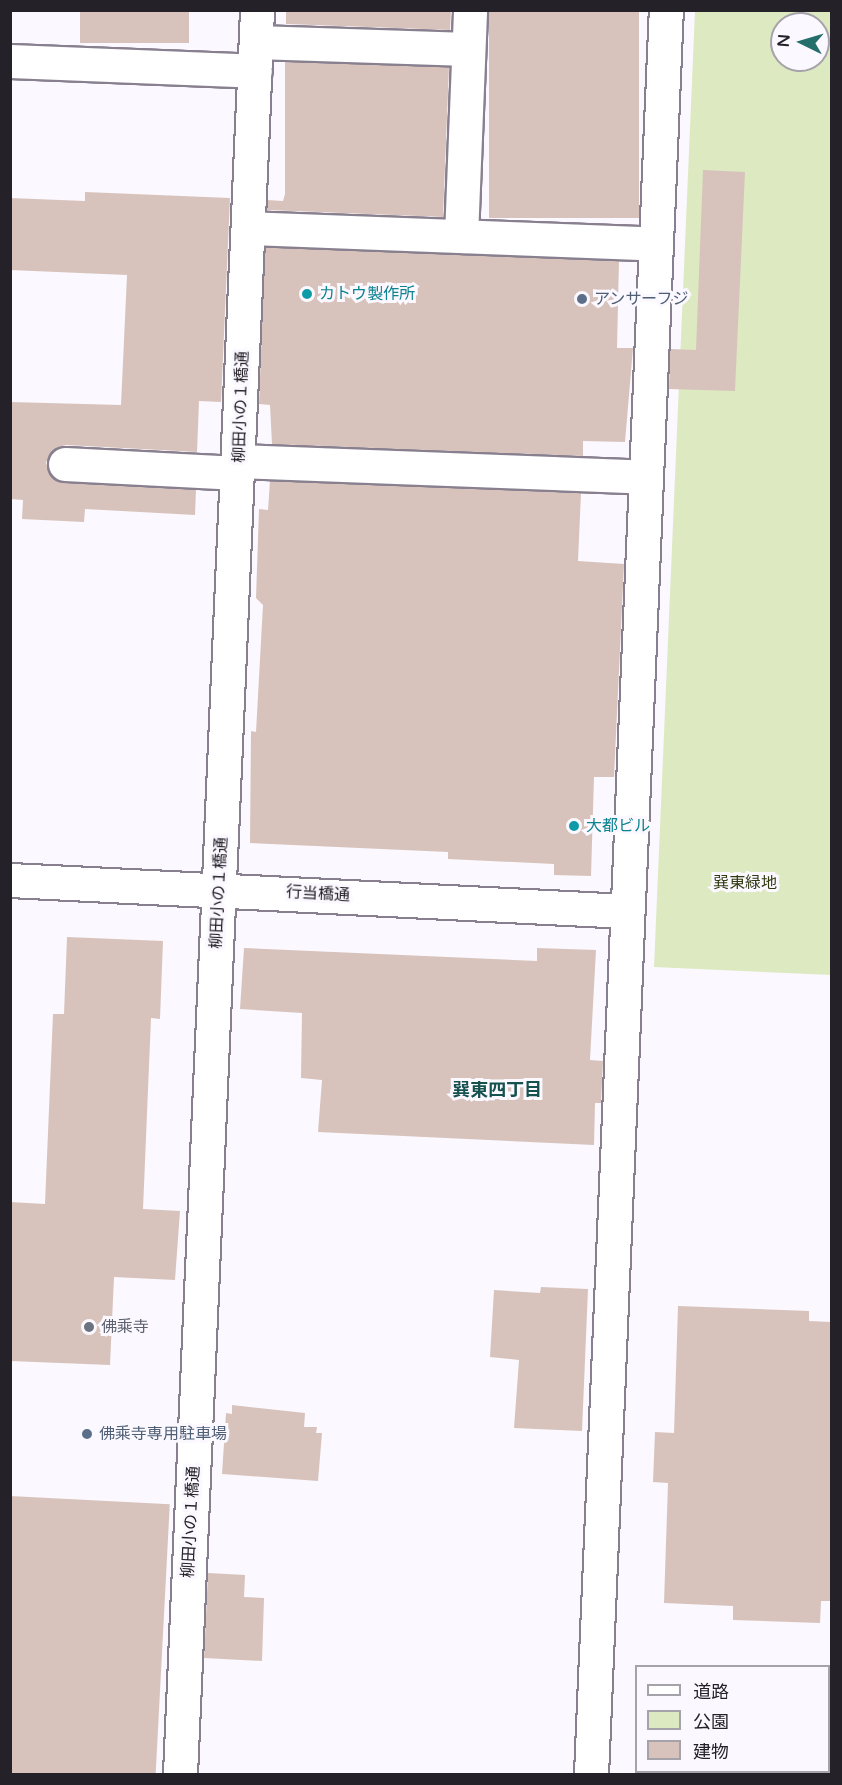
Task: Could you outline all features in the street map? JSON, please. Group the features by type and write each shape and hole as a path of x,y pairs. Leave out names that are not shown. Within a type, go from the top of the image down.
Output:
{"street":[{"path":"461,236 470,10"},
{"path":"591,1774 666,10"},
{"path":"10,61 256,41 468,49"},
{"name":"柳田小の１橋通","path":"180,1774 256,41"},
{"path":"248,228 656,244"},
{"path":"65,464 646,477"},
{"name":"行当橋通","path":"10,880 626,910"}],"green space":[{"name":"巽東緑地","path":"695,11 831,11 831,975 654,967"}],"building":[{"path":"80,10 189,10 189,43 80,43"},
{"path":"286,10 451,10 450,30 286,24"},
{"path":"489,10 639,10 639,218 489,218"},
{"path":"285,62 449,67 443,217 267,210 267,200 283,201 285,194"},
{"path":"703,170 745,172 735,391 669,389 670,349 696,350"},
{"path":"85,192 230,198 221,402 199,401 197,452 66,445 56,448 46,462 49,473 64,483 196,490 195,515 85,509 84,522 22,519 23,500 10,499 10,402 121,405 127,275 10,270 10,198 85,201"},
{"path":"265,247 619,261 617,348 633,348 625,442 583,441 583,456 272,444 270,405 259,404"},
{"path":"270,481 581,493 578,561 624,564 614,777 594,777 591,876 554,875 554,864 448,859 448,852 250,843 251,731 256,732 263,605 256,598 259,509 268,510"},
{"path":"67,937 163,941 160,1019 151,1018 143,1209 180,1211 175,1280 114,1277 110,1365 10,1361 10,1202 45,1204 53,1014 64,1014"},
{"path":"244,948 537,961 537,948 596,950 590,1060 603,1061 601,1103 595,1103 594,1145 318,1132 322,1080 301,1078 302,1013 240,1009"},
{"path":"541,1287 588,1289 582,1431 514,1428 519,1360 490,1357 494,1290 540,1293"},
{"path":"678,1306 809,1311 809,1321 831,1322 831,1601 821,1601 820,1623 733,1620 733,1606 664,1603 668,1483 653,1482 655,1432 674,1433"},
{"path":"232,1405 305,1413 304,1427 317,1427 316,1433 322,1433 318,1481 222,1474 226,1413 232,1414"},
{"path":"10,1496 170,1504 156,1774 10,1774"},
{"path":"208,1573 245,1575 244,1597 264,1598 262,1661 204,1658"}],"place":[{"name":"カトウ製作所","path":"307,294"},
{"name":"アンサーフジ","path":"582,299"},
{"name":"大都ビル","path":"574,826"},
{"name":"佛乘寺","path":"89,1327"},
{"name":"佛乘寺専用駐車場","path":"87,1434"}],"district":[{"name":"巽東四丁目","path":"497,1090"}]}
